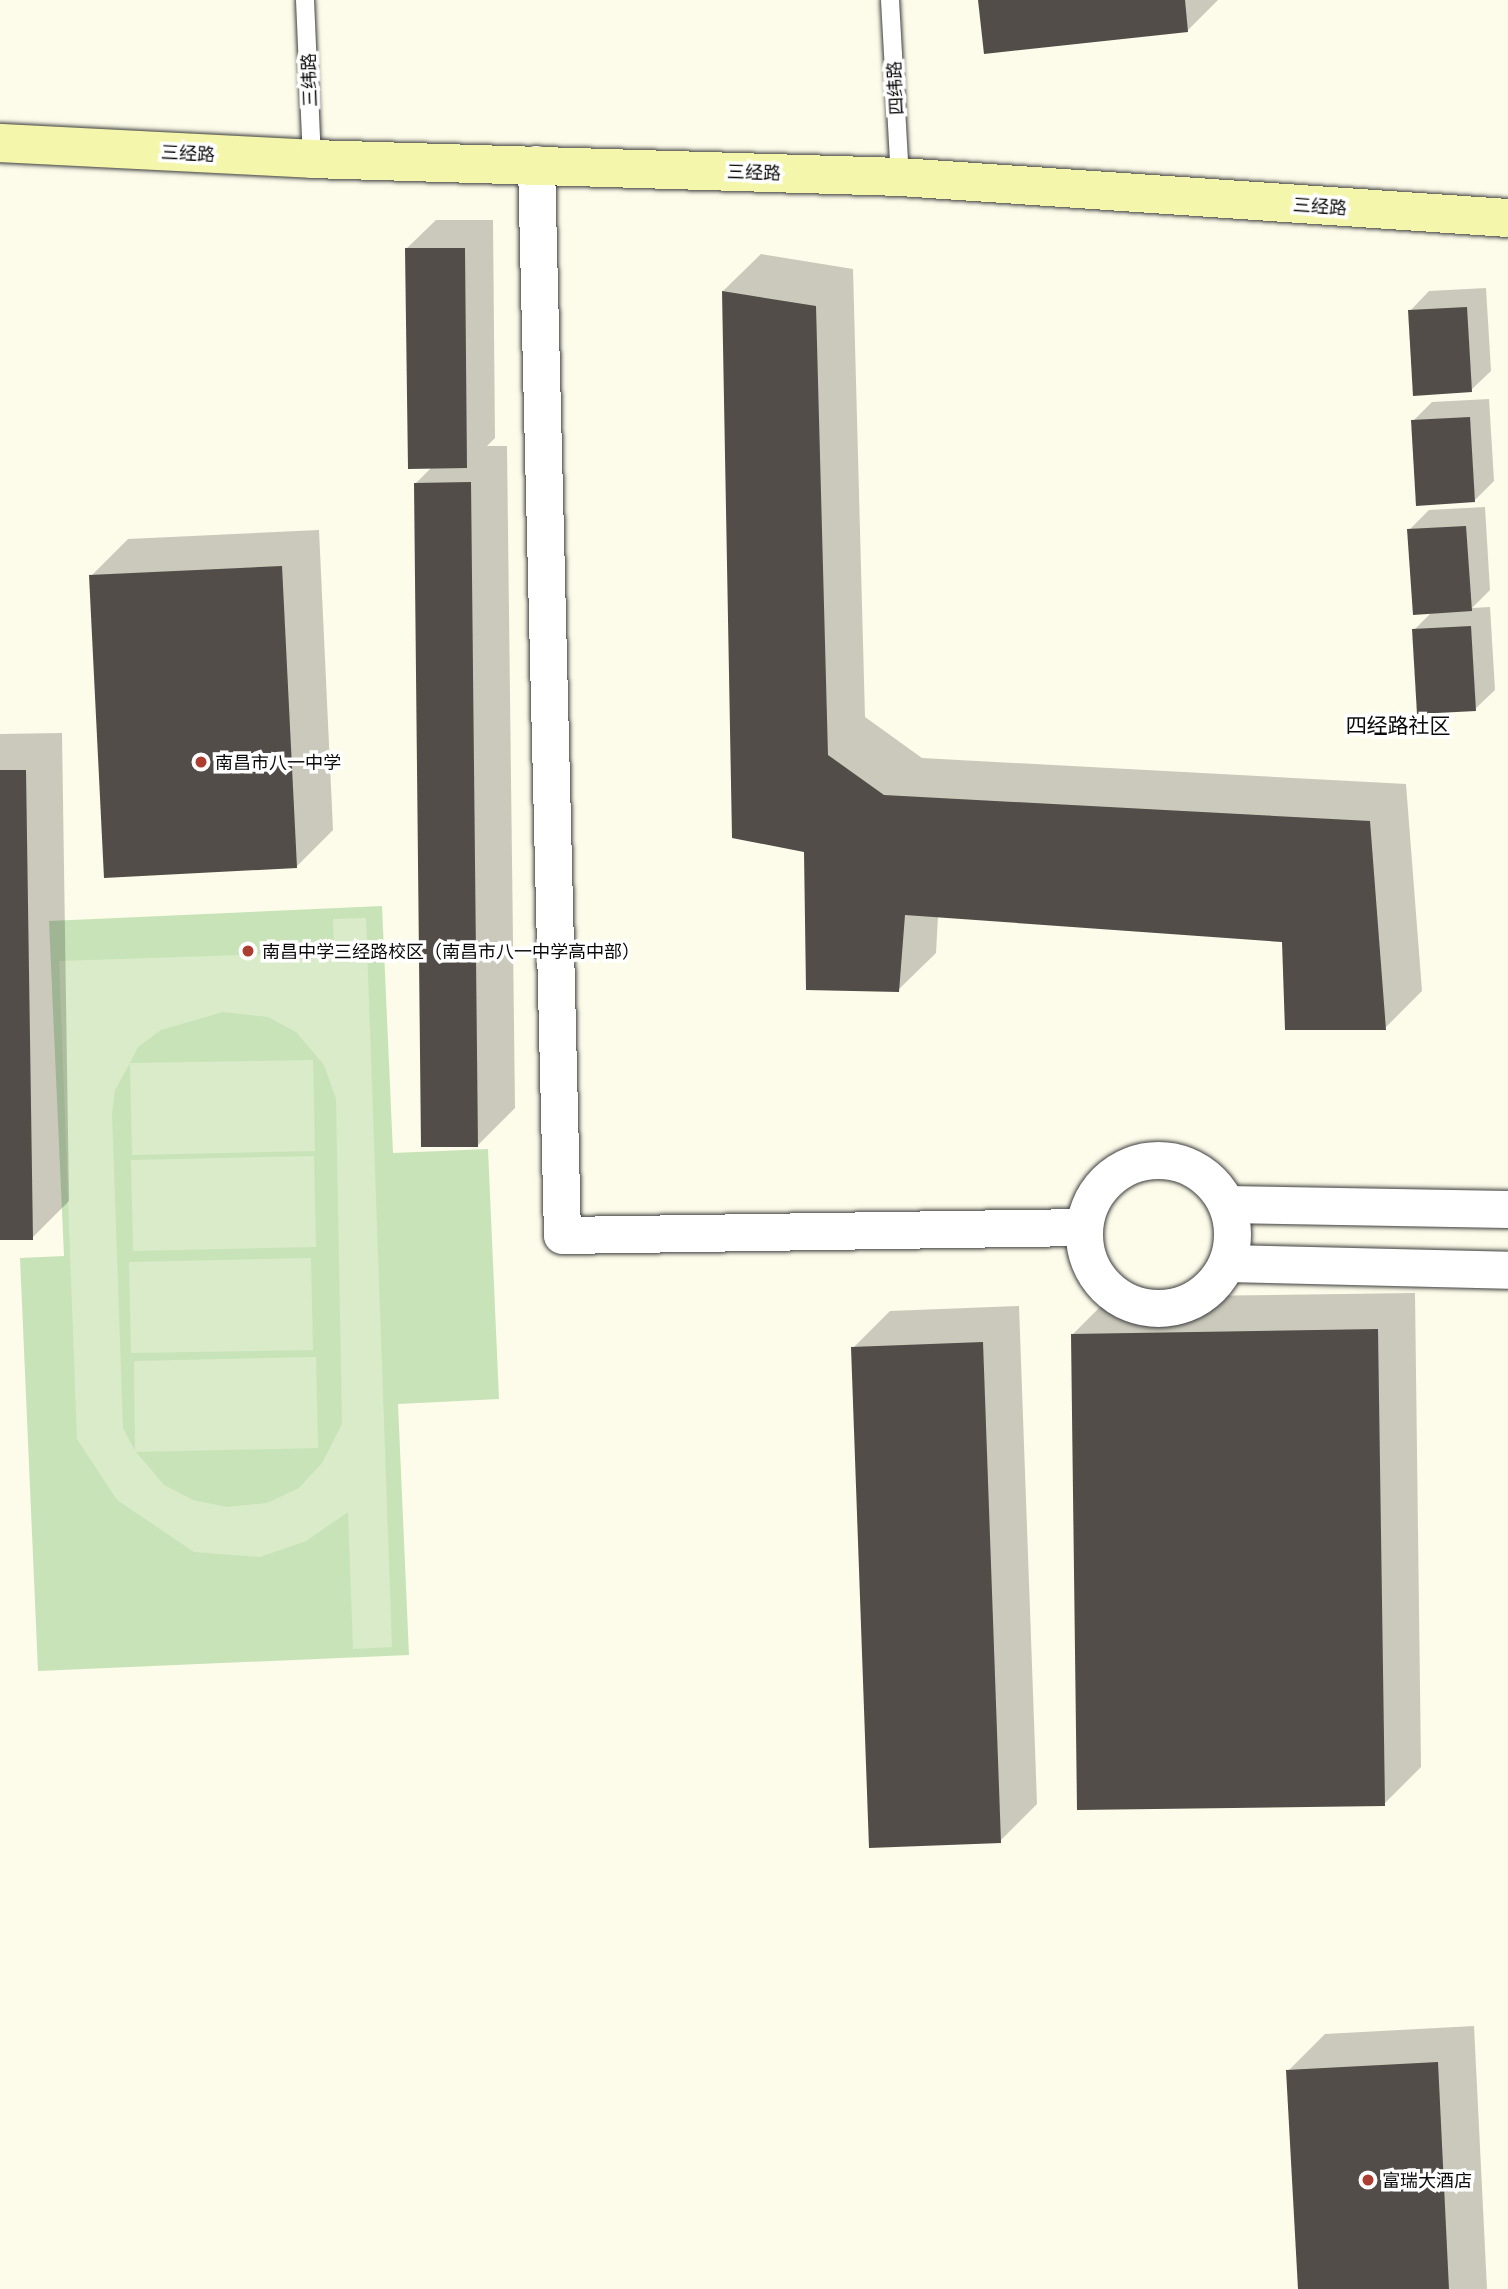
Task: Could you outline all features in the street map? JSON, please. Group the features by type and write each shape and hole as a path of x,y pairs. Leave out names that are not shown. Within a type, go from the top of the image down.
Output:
{"main road":[{"name":"三经路","path":"0,143 312,159 900,177 1508,218"}],"street":[{"path":"536,164 562,1235 1084,1227"},
{"path":"1152,1159 1178,1161 1202,1172 1226,1204 1233,1240 1227,1263 1197,1298 1152,1309 1129,1303 1094,1272 1082,1249 1091,1201 1106,1180 1128,1166 1152,1159"},
{"path":"1226,1204 1508,1209"},
{"path":"1227,1263 1508,1270"}],"lane":[{"name":"三纬路","path":"305,0 312,159"},
{"name":"四纬路","path":"890,0 900,177"}],"green space":[{"path":"382,906 393,1153 488,1149 499,1399 398,1404 409,1655 38,1671 20,1258 64,1256 49,921"},
{"path":"366,918 392,1647 353,1649 348,1512 306,1541 260,1557 194,1552 117,1500 77,1439 59,961 334,952 333,919","holes":["223,1012 268,1017 296,1032 324,1065 336,1099 342,1424 322,1463 299,1488 267,1503 227,1507 193,1500 164,1485 136,1452 318,1448 316,1357 134,1361 135,1451 123,1428 112,1113 115,1090 138,1047 161,1030"]},
{"path":"313,1060 315,1151 132,1155 130,1063"},
{"path":"314,1156 316,1247 133,1251 131,1160"},
{"path":"311,1258 313,1350 131,1353 129,1262"}],"building":[{"path":"978,0 1185,0 1188,32 984,54"},
{"path":"405,248 465,248 467,468 408,469"},
{"path":"722,291 816,306 828,755 884,795 1370,821 1386,1030 1285,1030 1282,942 905,915 899,992 806,990 804,852 732,838"},
{"path":"1467,307 1472,392 1413,396 1408,310"},
{"path":"1470,417 1475,502 1416,506 1411,420"},
{"path":"471,482 478,1147 421,1147 414,483"},
{"path":"1466,526 1472,611 1413,615 1407,529"},
{"path":"282,566 297,868 104,878 89,575"},
{"path":"1471,626 1476,711 1417,714 1412,629"},
{"path":"0,770 26,770 33,1240 0,1240"},
{"path":"1378,1329 1385,1806 1077,1810 1071,1334"},
{"path":"983,1342 1001,1843 869,1848 851,1347"},
{"name":"富瑞大酒店","path":"1438,2062 1449,2289 1298,2289 1286,2070"}],"place":[{"name":"南昌市八一中学","path":"201,762"},
{"name":"南昌中学三经路校区（南昌市八一中学高中部）","path":"248,951"},
{"name":"富瑞大酒店","path":"1368,2180"}],"district":[{"name":"四经路社区","path":"1398,724"}]}
